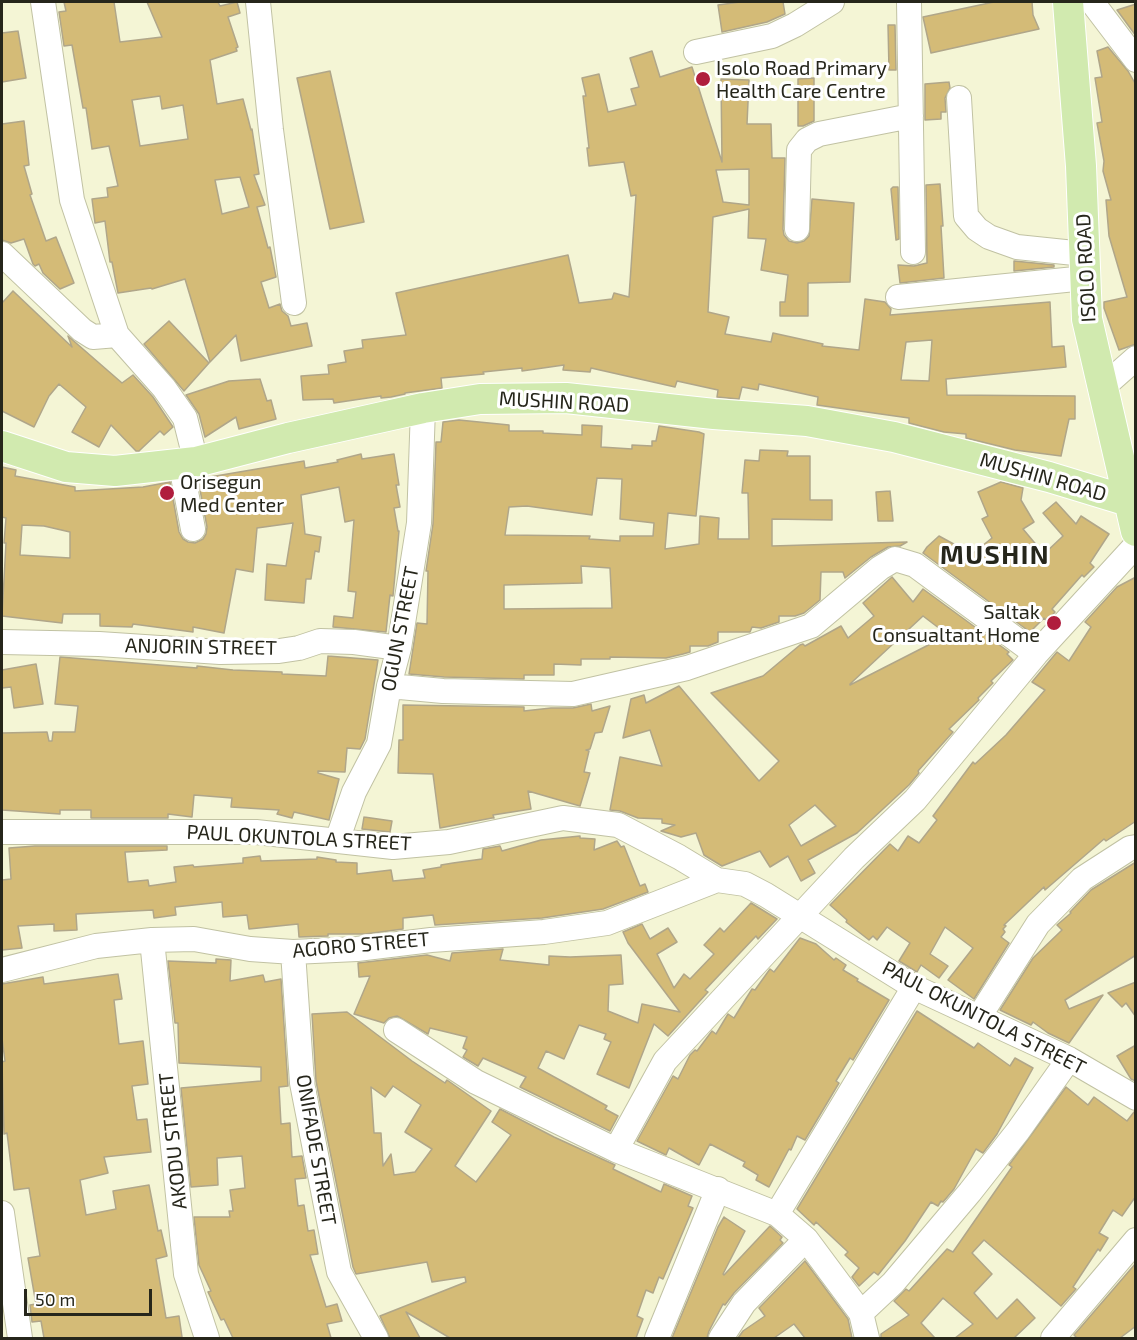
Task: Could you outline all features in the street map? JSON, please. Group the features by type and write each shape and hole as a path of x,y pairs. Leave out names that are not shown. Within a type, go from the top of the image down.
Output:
{"main road":[{"name":"ISOLO ROAD","path":"1068,2 1082,166 1087,319 1091,342 1132,490"},
{"name":"ISOLO ROAD","path":"1083,2 1095,165 1098,299 1103,342 1132,490 1136,531"},
{"name":"MUSHIN ROAD","path":"2,446 66,467 115,471 191,463 288,438 423,408 480,399 566,398 714,414 807,421 904,440 1049,477 1132,490"}],"street":[{"path":"43,2 72,200 117,335 164,388 185,418 191,463 183,476 193,529"},
{"path":"258,2 271,130 294,303"},
{"path":"696,52 772,36 832,2"},
{"path":"909,2 913,252"},
{"path":"1092,2 1136,60"},
{"path":"959,98 966,216 977,229 989,237 1085,266"},
{"path":"797,229 799,150 807,140 819,134 911,116"},
{"path":"2,254 82,330 93,337 117,335"},
{"path":"898,297 1085,266"},
{"path":"1111,380 1136,358"},
{"name":"OGUN STREET","path":"337,841 354,792 379,744 389,686 399,648 419,523 423,408"},
{"path":"616,1150 665,1061 855,858 915,800 1036,654 1136,545"},
{"path":"389,686 443,691 573,694 634,678 687,668 812,626 880,568 895,559 915,565 1036,654"},
{"name":"ANJORIN STREET","path":"2,642 99,644 220,652 279,651 320,642 354,642 399,648"},
{"name":"PAUL OKUNTOLA STREET","path":"2,832 256,832 393,847 449,842 563,818 618,825 717,880 745,884 914,987 1069,1059 1136,1098"},
{"path":"979,1017 1038,924 1082,879 1130,848 1136,847"},
{"name":"AGORO STREET","path":"2,970 96,946 152,940 194,939 250,949 293,952 357,949 431,940 544,932 607,923 717,880"},
{"name":"AKODU STREET","path":"152,940 186,1274 207,1338"},
{"name":"ONIFADE STREET","path":"293,952 302,1083 339,1272 376,1338"},
{"path":"777,1214 914,987"},
{"path":"396,1030 476,1082 616,1150 777,1214 806,1239 861,1313 867,1338"},
{"path":"861,1313 893,1283 970,1192 1018,1131 1069,1059"},
{"path":"657,1338 718,1189"},
{"path":"2,1213 20,1338"},
{"path":"721,1338 744,1303 806,1239"},
{"path":"1053,1338 1136,1240"}],"building":[{"path":"64,2 114,2 120,42 162,37 147,2 218,2 220,6 237,2 240,13 228,17 238,47 237,51 210,60 217,104 243,99 252,129 259,174 254,175 265,205 257,207 268,248 270,247 276,277 261,282 269,308 280,304 291,326 307,323 312,346 241,361 236,335 210,362 185,279 152,289 118,293 112,262 110,262 105,221 95,223 92,199 108,197 107,188 118,186 109,146 92,149 86,108 83,108 72,45 64,46 59,12 66,11","holes":["160,96 162,109 183,105 188,139 140,146 132,100","240,177 249,207 222,214 215,180"]},
{"path":"740,2 783,2 785,14 767,22 722,32 718,5"},
{"path":"994,2 1032,2 1033,15 1039,29 931,53 923,17"},
{"path":"1136,4 1136,36 1117,10"},
{"path":"888,25 895,25 896,70 889,70"},
{"path":"18,31 26,78 2,82 2,33"},
{"path":"1108,47 1128,71 1136,85 1136,344 1119,350 1104,302 1127,297 1109,236 1106,200 1111,200 1103,171 1104,161 1097,123 1102,122 1095,78 1102,77 1097,51"},
{"path":"652,51 660,77 692,67 722,162 721,79 749,80 747,124 771,124 772,158 785,158 783,229 789,241 797,243 809,236 812,199 854,203 850,282 808,283 808,316 780,316 780,302 785,302 788,275 761,270 766,239 748,238 749,209 713,217 708,312 729,317 725,334 771,342 773,333 823,344 822,346 859,350 865,299 885,302 891,309 890,315 1050,302 1052,347 1064,346 1066,367 946,379 947,395 1075,396 1075,419 1069,419 1061,456 1015,450 966,438 966,434 944,432 909,423 909,418 817,405 818,397 759,384 758,390 742,387 739,399 717,397 718,390 677,381 675,387 591,368 590,372 563,370 564,365 441,378 442,388 391,397 381,398 381,396 334,403 333,399 303,400 301,376 329,374 328,365 346,362 344,351 363,348 362,340 406,335 396,293 568,255 579,303 612,299 614,293 629,297 636,195 631,196 624,162 589,166 583,96 586,96 582,78 599,74 608,112 636,105 631,89 639,87 630,58","holes":["749,169 749,205 723,202 716,170","932,340 929,381 901,380 906,342"]},
{"path":"330,71 364,222 330,229 297,78"},
{"path":"814,78 814,121 798,126 798,79"},
{"path":"949,82 950,88 945,98 946,112 941,112 941,119 925,120 925,84"},
{"path":"24,121 29,165 24,166 32,194 30,195 46,241 56,237 74,283 60,289 43,273 39,264 35,266 33,264 24,239 11,243 2,240 2,124"},
{"path":"940,184 944,278 900,283 898,265 914,266 927,263 926,185"},
{"path":"898,187 899,239 896,240 891,189"},
{"path":"1014,261 1054,265 1054,267 1014,271"},
{"path":"13,291 72,347 68,336 122,383 133,375 153,397 173,427 164,435 160,431 139,451 136,451 111,425 99,447 72,432 86,407 59,384 49,396 34,427 2,411 2,303"},
{"path":"169,321 209,363 184,391 144,344"},
{"path":"260,379 267,401 271,400 276,419 239,429 236,417 205,437 199,414 186,395 229,381"},
{"path":"459,420 509,425 509,431 543,431 543,433 582,435 582,425 602,426 601,447 632,449 632,445 652,446 652,441 656,441 659,426 704,434 696,516 668,513 665,549 699,544 700,516 719,518 718,539 749,539 748,493 742,493 745,460 759,461 760,450 788,451 787,456 810,456 810,500 832,500 832,520 772,519 772,546 907,542 900,546 888,547 871,557 845,578 843,572 821,572 820,600 804,613 795,616 779,616 779,622 761,628 752,627 750,632 718,632 718,642 708,646 690,646 690,652 683,654 666,658 581,659 581,665 554,664 554,675 524,675 524,679 409,674 417,623 427,624 428,571 426,571 433,524 436,442 441,442 443,422","holes":["597,478 622,479 620,519 654,523 653,536 620,536 620,541 589,539 590,536 505,535 509,507 527,506 592,515","581,566 610,568 612,608 504,609 504,585 582,583"]},
{"path":"361,454 362,459 394,454 400,507 394,508 399,531 393,596 390,595 386,632 333,627 334,616 353,618 356,592 348,591 354,520 345,522 339,487 301,495 305,534 321,537 319,552 315,551 311,579 306,579 304,603 265,600 267,564 286,566 293,523 257,528 253,572 236,569 224,633 193,627 193,632 133,624 132,627 100,626 100,614 63,614 62,623 2,616 6,518 2,517 2,467 16,470 15,476 75,487 75,491 143,487 170,482 179,532 183,539 195,543 203,539 207,527 198,479 304,461 305,468 338,462 337,460","holes":["22,525 44,526 70,532 70,558 20,555"]},
{"path":"1001,482 1023,488 1021,500 1034,522 1023,529 1044,554 1063,536 1043,513 1056,502 1076,524 1081,516 1109,534 1090,563 1094,567 1084,577 1082,575 1052,609 1055,612 1047,621 1044,618 1030,632 923,553 939,536 972,554 992,538 982,519 988,516 978,492"},
{"path":"890,491 893,521 878,521 876,492"},
{"path":"892,577 913,602 923,589 1009,652 1007,654 1013,660 991,681 993,683 978,698 979,700 949,729 953,732 918,771 919,773 909,785 857,833 808,860 815,873 801,881 788,856 770,867 760,851 722,866 704,855 696,833 681,837 661,831 675,825 662,823 662,819 638,818 610,810 620,757 662,766 650,730 623,738 631,699 644,695 646,703 679,686 759,781 779,761 711,693 763,676 800,645 805,646 841,626 848,638 874,616 863,603","holes":["923,616 948,635 850,685 850,684","815,805 836,826 801,846 789,825"]},
{"path":"1136,577 1136,821 1106,841 1104,839 1045,890 1044,887 1004,925 1006,926 1003,929 1005,932 1001,937 1009,943 974,999 948,980 973,948 945,927 930,954 948,966 939,978 921,965 917,972 899,961 910,943 887,927 877,940 873,936 869,940 846,922 847,920 830,905 890,844 898,851 908,836 919,843 937,820 933,816 973,762 975,764 1006,735 1045,690 1032,682 1057,652 1069,661 1091,627 1085,622 1117,587"},
{"path":"328,656 378,660 365,739 360,749 347,748 345,772 318,771 318,773 339,779 329,820 294,812 292,818 277,814 279,810 231,807 232,798 194,795 192,817 168,814 168,818 91,818 91,810 60,810 60,814 2,810 2,733 47,732 49,741 52,741 53,732 75,732 78,706 55,704 60,657 326,676"},
{"path":"36,664 43,704 14,708 11,687 2,688 2,670"},
{"path":"591,704 592,711 610,706 602,732 595,733 590,749 586,750 589,751 584,772 590,773 580,806 528,791 531,809 493,815 494,818 440,828 433,774 398,773 399,740 403,740 403,705 524,707 524,711 573,708"},
{"path":"364,817 392,821 390,832 362,829"},
{"path":"580,836 580,838 595,839 594,850 617,841 621,847 624,846 640,886 645,884 648,892 603,909 542,918 435,925 433,915 403,918 403,929 365,934 328,934 328,936 299,937 298,924 249,929 247,915 223,917 222,902 175,907 176,915 154,918 153,910 76,914 77,930 54,931 54,924 18,926 22,948 2,950 2,880 11,879 9,848 167,846 167,850 125,852 128,882 148,880 149,886 176,882 174,867 243,863 243,858 260,856 261,861 317,859 317,857 336,860 336,862 357,863 357,874 391,870 393,881 425,878 423,870 482,859 483,849 500,846 502,851 541,840"},
{"path":"1136,862 1136,955 1065,1000 1069,1009 1103,995 1069,1043 1048,1033 1033,1022 1031,1025 1000,1010 1033,958 1062,930 1057,925 1091,890"},
{"path":"751,903 777,919 758,939 756,936 705,990 708,992 668,1036 654,1024 629,1088 597,1074 611,1042 604,1039 606,1034 579,1025 564,1059 546,1051 538,1068 607,1106 605,1109 618,1116 610,1131 520,1087 526,1077 483,1058 478,1066 463,1057 467,1050 463,1048 467,1037 430,1028 428,1034 397,1016 389,1018 384,1023 354,1014 370,976 359,977 358,963 427,955 450,961 452,953 503,949 500,960 549,965 549,956 621,955 623,984 609,985 608,1011 638,1023 642,1004 680,1012 628,943 623,932 642,924 650,939 668,928 677,942 657,954 674,988 684,974 690,979 714,954 704,945 720,928 724,932"},
{"path":"800,938 816,944 834,960 836,958 846,965 843,970 858,979 857,981 889,1000 853,1060 850,1058 836,1081 839,1083 805,1140 797,1136 769,1187 756,1180 758,1175 743,1166 745,1162 710,1144 699,1165 669,1148 666,1155 637,1141 673,1076 678,1079 690,1055 695,1050 697,1051 712,1031 716,1034 728,1014 734,1018 752,989 755,990 770,969 774,972"},
{"path":"216,959 231,960 230,981 263,975 265,982 281,979 288,1086 279,1087 281,1124 290,1123 292,1157 302,1156 306,1178 295,1179 298,1206 304,1205 308,1231 314,1230 318,1254 310,1255 326,1307 337,1304 342,1321 327,1324 331,1338 233,1338 224,1319 221,1320 199,1265 194,1217 230,1217 229,1211 233,1211 230,1190 245,1188 242,1156 217,1158 218,1185 191,1187 181,1088 261,1081 261,1067 179,1063 178,1023 175,1023 168,961 216,963"},
{"path":"118,974 122,999 114,1000 119,1044 143,1041 148,1084 132,1086 137,1120 147,1119 151,1152 104,1157 108,1173 80,1180 86,1215 116,1209 113,1191 149,1185 158,1231 161,1230 167,1256 156,1259 166,1318 179,1316 182,1337 44,1338 41,1321 32,1322 30,1305 36,1304 28,1258 40,1256 29,1188 14,1190 7,1133 4,1134 2,1062 5,1061 2,1038 2,984 43,977 44,984"},
{"path":"1136,982 1136,1017 1126,1003 1122,1007 1108,993"},
{"path":"917,1011 974,1048 978,1043 1010,1066 1015,1058 1033,1068 997,1134 983,1153 976,1149 954,1189 943,1202 941,1201 938,1206 931,1202 905,1241 878,1275 874,1272 859,1286 852,1277 859,1268 845,1255 848,1252 816,1222 814,1225 797,1209"},
{"path":"347,1012 412,1061 445,1083 447,1080 491,1111 455,1166 476,1182 511,1135 492,1122 500,1109 615,1165 613,1169 661,1192 664,1184 692,1196 688,1206 693,1208 663,1279 659,1277 653,1293 646,1290 637,1316 643,1319 636,1338 450,1338 406,1312 420,1338 390,1338 380,1316 466,1282 465,1277 432,1282 427,1262 356,1274 316,1081 312,1014","holes":["393,1086 421,1105 405,1132 432,1149 415,1172 394,1175 391,1154 383,1166 381,1133 374,1133 371,1087 385,1097"]},
{"path":"1136,1045 1136,1081 1131,1079 1117,1056"},
{"path":"1066,1087 1088,1105 1094,1097 1127,1121 1136,1112 1136,1196 1122,1216 1113,1210 1099,1233 1108,1238 1073,1287 1076,1289 1061,1306 984,1240 972,1253 992,1274 974,1293 997,1319 1017,1299 1035,1318 1014,1338 955,1338 973,1324 943,1298 921,1323 935,1338 881,1338 881,1334 909,1315 894,1301 906,1289 909,1291 947,1249 953,1252 1012,1167 1009,1165"},
{"path":"724,1217 745,1231 724,1275 770,1226 782,1237 780,1240 783,1243 725,1305 723,1304 707,1338 672,1338 718,1227"},
{"path":"805,1261 848,1319 852,1338 805,1338 794,1324 774,1338 738,1338 743,1331 765,1316 759,1308"},
{"path":"1136,1263 1136,1326 1120,1338 1077,1338 1074,1335"}],"place":[{"name":"Isolo Road Primary Health Care Centre","path":"703,79"},
{"name":"Orisegun Med Center","path":"167,493"},
{"name":"Saltak Consualtant Home","path":"1054,623"}],"district":[{"name":"MUSHIN","path":"995,555"}]}
